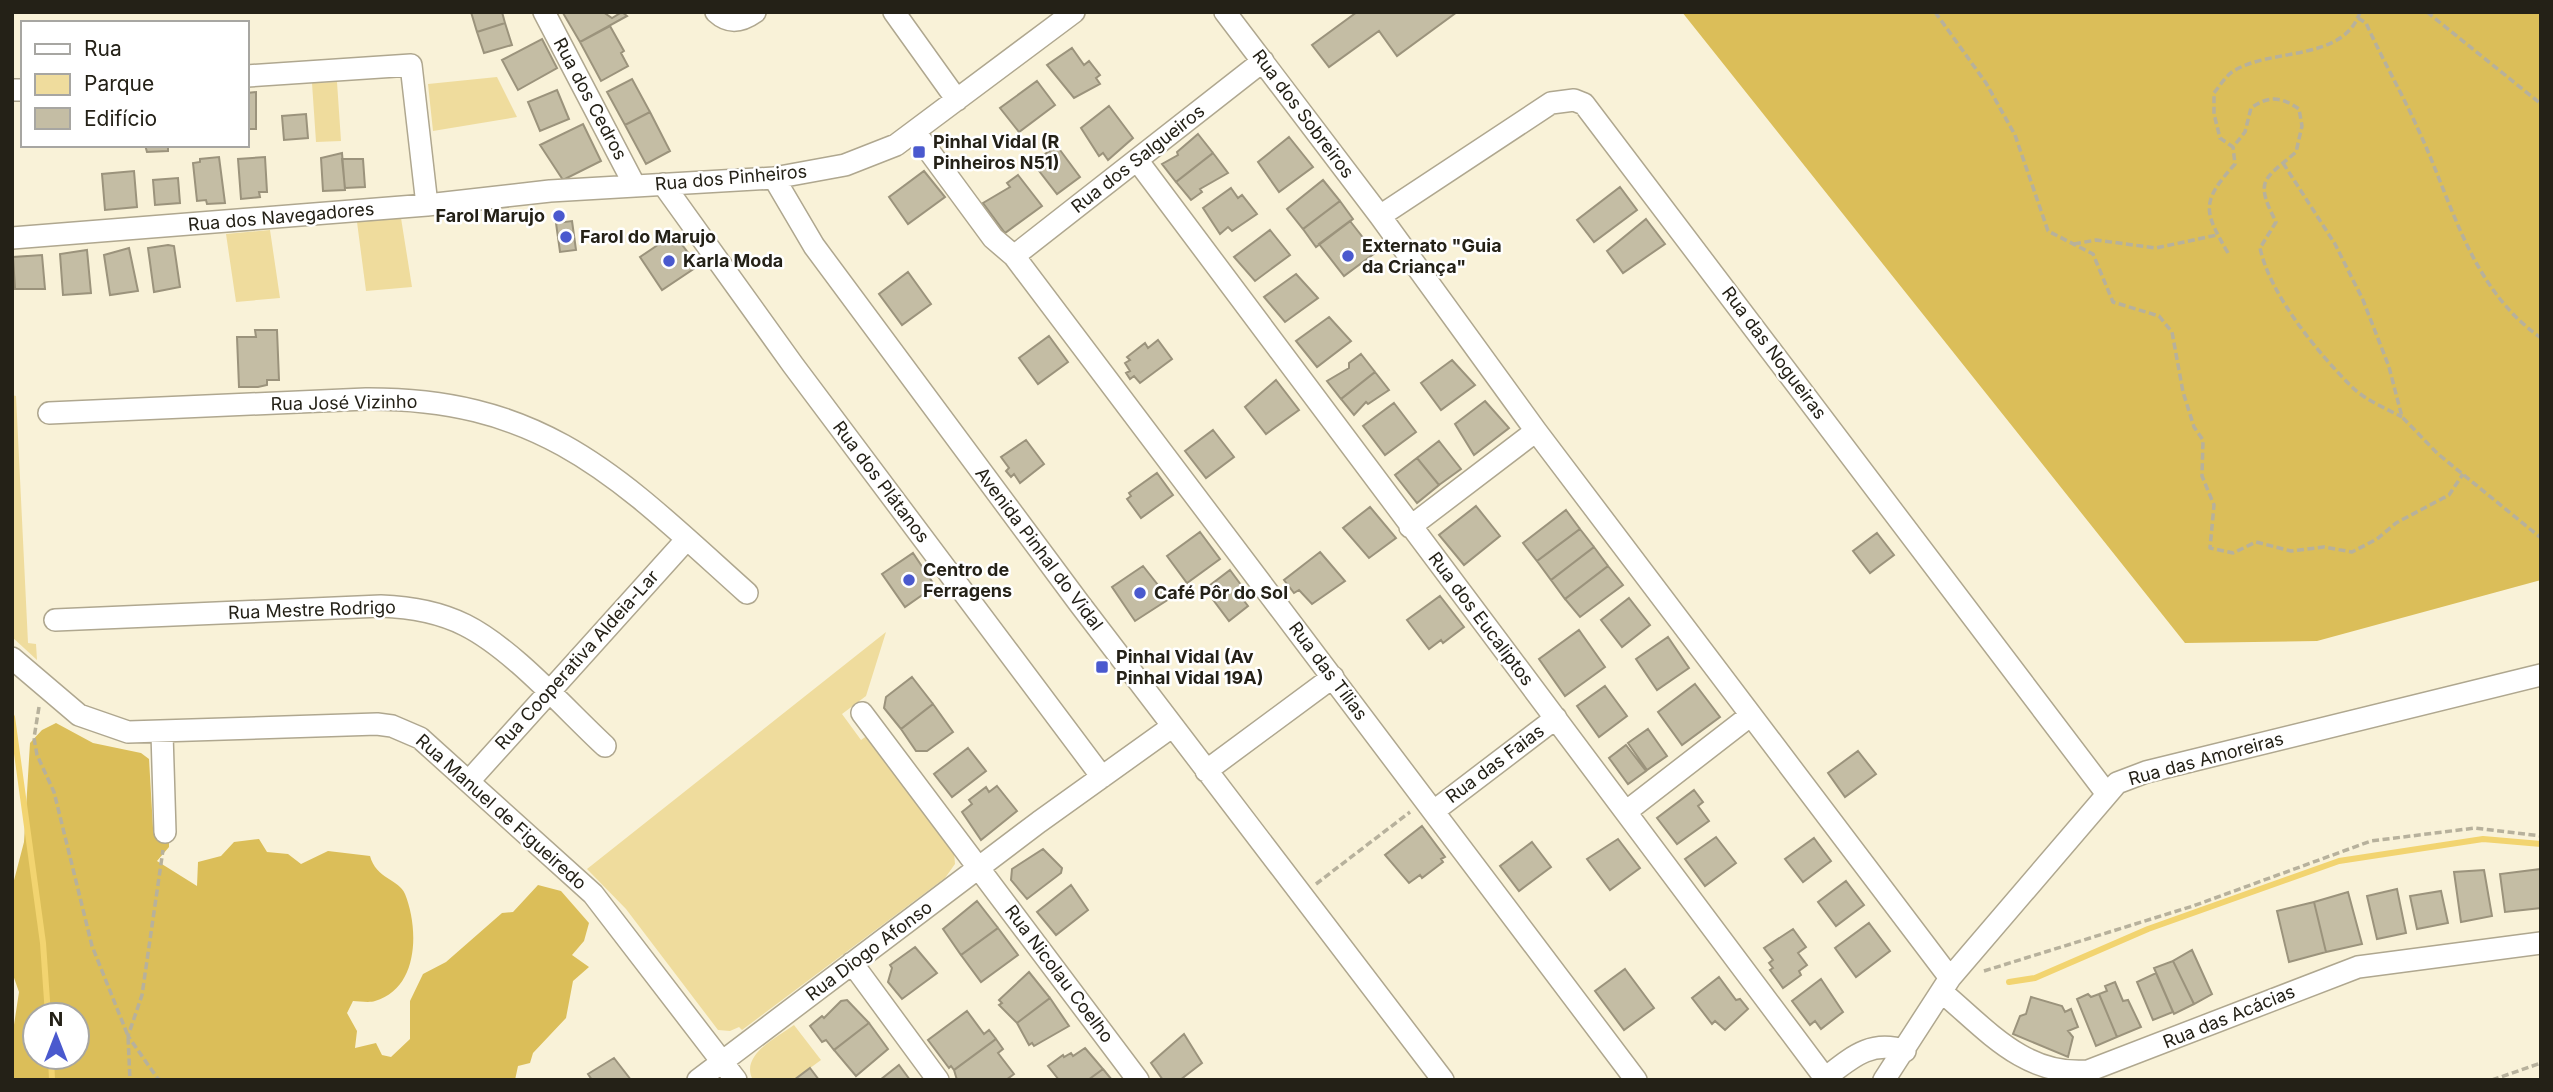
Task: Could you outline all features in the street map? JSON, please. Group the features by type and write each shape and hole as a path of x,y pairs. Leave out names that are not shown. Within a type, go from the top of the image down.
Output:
{"street":[{"name":"Rua dos Cedros","path":"544,12 635,186"},
{"path":"716,12 730,21 742,20 755,12"},
{"path":"894,12 957,100"},
{"name":"Rua dos Pinheiros","path":"550,191 774,178 845,165 877,155 915,132 1074,12"},
{"name":"Rua dos Sobreiros","path":"1226,12 1380,216 1536,431 1751,715"},
{"name":"Rua dos Salgueiros","path":"1014,256 1263,61"},
{"path":"248,76 411,65 427,205"},
{"name":"Rua das Nogueiras","path":"1380,216 1551,103 1574,100 1584,104 2106,794"},
{"name":"Rua das Tílias","path":"915,132 993,238 1014,256 1636,1080"},
{"name":"Rua dos Eucaliptos","path":"1137,160 1825,1078"},
{"name":"Avenida Pinhal do Vidal","path":"774,178 814,246 1206,771 1443,1080"},
{"name":"Rua dos Plátanos","path":"663,184 793,365 1102,777"},
{"name":"Rua dos Navegadores","path":"12,238 427,205 550,191"},
{"name":"Rua José Vizinho","path":"49,413 366,399 402,399 460,406 519,424 570,447 630,488 747,593"},
{"path":"1410,527 1536,431"},
{"name":"Rua Cooperativa Aldeia-Lar","path":"469,781 547,691 687,539"},
{"name":"Rua Mestre Rodrigo","path":"55,620 402,607 423,610 466,625 502,650 605,746"},
{"name":"Rua Manuel de Figueiredo","path":"12,657 79,715 128,732 162,733 362,724 392,726 420,738 593,894 736,1080"},
{"name":"Rua das Amoreiras","path":"1884,1080 1947,985 2118,783 2146,772 2541,675"},
{"path":"1206,771 1333,677"},
{"name":"Rua Nicolau Coelho","path":"862,713 1138,1080"},
{"path":"1627,811 1751,715"},
{"name":"Rua das Acácias","path":"1751,715 1947,985 2021,1057 2054,1071 2088,1071 2358,967 2541,943"},
{"name":"Rua das Faias","path":"1430,806 1556,718"},
{"name":"Rua Diogo Afonso","path":"698,1080 1039,822 1173,726"},
{"path":"162,733 165,832"},
{"path":"852,963 938,1080"},
{"path":"1825,1078 1868,1048 1882,1045 1905,1051"}],"path":[{"path":"1936,12 1986,83 2015,135 2048,231 2092,254 2113,302 2159,316 2172,332 2183,392 2194,427 2203,440 2202,476 2214,505 2210,548 2233,553 2256,542 2291,551 2324,547 2352,552 2377,539 2396,523 2449,495 2463,474"},
{"path":"2233,147 2220,138 2214,114 2214,93 2232,72 2266,59 2335,43 2358,18 2360,12"},
{"path":"2427,12 2541,104"},
{"path":"2358,18 2366,23 2419,130 2479,273 2523,326 2541,338"},
{"path":"2228,254 2207,211 2215,190 2235,164 2233,147 2245,132 2251,108 2264,99 2285,99 2300,109 2302,127 2296,152 2270,171 2263,187 2264,200 2276,222 2260,248 2264,269 2283,304 2352,387 2375,404 2402,417 2463,474 2541,538"},
{"path":"2283,163 2335,244 2362,300 2389,367 2402,417"},
{"path":"2072,244 2096,240 2156,248 2217,235"},
{"path":"40,702 34,738 37,755 54,792 92,946 128,1036 158,1079 162,1080"},
{"path":"1301,895 1430,806"},
{"path":"1947,985 1986,970 2193,906 2371,841 2475,828 2541,836"},
{"path":"130,1080 128,1036 142,995 165,832"},
{"path":"2492,1080 2541,1063"}],"green space":[{"path":"497,77 517,117 433,131 428,84"},
{"path":"337,82 341,141 316,142 312,83"},
{"path":"401,218 412,287 366,291 357,222"},
{"path":"270,230 280,298 236,302 226,234"},
{"path":"12,395 16,396 28,643 36,644 37,660 12,637"},
{"path":"886,632 866,696 842,714 861,740 868,735 954,852 955,864 945,878 742,1030 739,1027 730,1031 718,1030 626,909 587,869"},
{"path":"794,1025 821,1060 794,1080 753,1080 750,1071 756,1055 770,1041"}],"shaded area":[{"path":"1682,12 2541,12 2541,580 2317,641 2185,643"},
{"path":"56,723 93,743 141,753 149,759 153,828 169,828 169,847 157,861 197,886 198,862 221,856 234,842 259,839 267,852 288,854 301,864 328,851 370,856 377,870 398,885 405,894 412,924 412,956 408,971 400,984 389,994 375,1001 353,1001 347,1013 357,1031 355,1048 376,1043 382,1055 391,1057 410,1039 410,1001 423,974 446,962 502,913 513,912 538,885 561,891 589,923 584,941 572,955 589,967 573,981 566,1018 533,1053 530,1063 518,1066 515,1080 12,1080 12,1038 19,992 12,972 12,888 24,842 30,743 42,730"}],"building":[{"path":"471,12 502,12 505,23 477,32"},
{"path":"603,12 612,18 622,12 627,16 580,42 563,13"},
{"path":"1357,12 1457,12 1397,56 1379,31 1329,67 1312,45"},
{"path":"505,23 512,45 484,53 477,32"},
{"path":"610,26 624,51 621,53 628,66 601,81 580,42"},
{"path":"542,39 557,68 518,90 502,60"},
{"path":"1072,48 1084,65 1089,61 1100,75 1096,78 1100,84 1074,98 1047,65"},
{"path":"632,79 650,112 625,125 607,92"},
{"path":"1037,81 1055,105 1019,132 1000,108"},
{"path":"557,90 569,119 540,131 528,102"},
{"path":"256,92 256,129 248,129 248,93"},
{"path":"1109,106 1133,138 1108,160 1103,153 1099,156 1081,128"},
{"path":"650,112 670,151 646,164 625,125"},
{"path":"306,114 308,138 284,140 282,116"},
{"path":"583,124 601,161 563,180 540,145"},
{"path":"1198,134 1213,153 1176,182 1162,164 1178,155 1177,152"},
{"path":"1289,137 1313,167 1279,192 1258,162"},
{"path":"1057,146 1080,177 1057,194 1036,167 1048,158 1045,154"},
{"path":"146,147 168,147 168,151 147,152"},
{"path":"342,153 345,190 323,191 321,158"},
{"path":"1213,153 1228,173 1200,189 1202,192 1191,200 1176,182"},
{"path":"219,157 225,203 207,204 206,200 197,201 193,163 200,162 200,159"},
{"path":"265,157 267,192 259,192 260,197 241,199 238,159"},
{"path":"342,159 363,159 365,187 345,188"},
{"path":"134,171 137,207 105,210 102,174"},
{"path":"924,171 945,197 908,224 889,197"},
{"path":"1018,175 1042,206 1005,233 983,203 1010,187 1007,183"},
{"path":"178,178 180,203 155,205 153,180"},
{"path":"1323,180 1340,201 1303,229 1287,209"},
{"path":"1620,187 1637,210 1594,242 1577,220"},
{"path":"1231,188 1238,198 1242,195 1257,214 1232,231 1228,227 1220,234 1203,208"},
{"path":"1340,201 1353,219 1316,247 1303,229"},
{"path":"1646,219 1665,244 1623,273 1607,251"},
{"name":"Farol do Marujo","path":"572,221 576,250 560,252 556,223"},
{"path":"1350,221 1375,253 1344,276 1319,244"},
{"path":"1270,230 1290,255 1255,281 1234,257"},
{"name":"Karla Moda","path":"674,234 698,266 662,290 640,257"},
{"path":"174,246 180,287 154,292 148,248"},
{"path":"129,248 138,291 110,295 104,255"},
{"path":"87,250 91,293 63,295 60,254"},
{"path":"42,255 45,289 15,289 13,257"},
{"path":"908,272 931,304 902,325 879,294"},
{"path":"1296,274 1318,298 1285,322 1264,297"},
{"path":"1329,317 1351,341 1317,367 1296,341"},
{"path":"255,330 277,330 279,380 267,380 267,385 258,387 239,387 237,337 256,337"},
{"path":"1049,336 1068,362 1038,384 1019,358"},
{"path":"1158,340 1172,359 1140,383 1134,376 1130,379 1126,373 1130,371 1125,363 1130,360 1127,357 1145,343 1148,348"},
{"path":"1361,354 1375,372 1341,399 1327,381 1349,368 1349,363"},
{"path":"1452,360 1475,385 1441,410 1421,383"},
{"path":"1375,372 1389,390 1368,404 1366,402 1354,415 1341,399"},
{"path":"1276,380 1299,410 1266,434 1245,407"},
{"path":"1485,401 1509,428 1474,455 1455,424"},
{"path":"1394,403 1416,432 1385,455 1363,426"},
{"path":"1213,430 1234,457 1206,478 1185,451"},
{"path":"1026,440 1044,464 1020,483 1014,474 1011,477 1006,471 1009,468 1001,457"},
{"path":"1439,441 1461,469 1439,485 1417,458"},
{"path":"1417,458 1439,485 1417,503 1395,475"},
{"path":"1157,473 1173,495 1141,518 1127,499 1131,496 1129,493"},
{"path":"1476,506 1500,536 1464,565 1439,535"},
{"path":"1370,507 1396,538 1369,558 1343,528"},
{"path":"1566,510 1580,529 1537,561 1523,543"},
{"path":"1580,529 1594,547 1551,580 1537,561"},
{"path":"1200,532 1220,559 1187,583 1167,556"},
{"path":"1877,533 1894,555 1870,573 1853,551"},
{"path":"1594,547 1608,566 1565,599 1551,580"},
{"path":"1320,552 1345,581 1312,604 1299,590 1294,593 1284,580"},
{"name":"Centro de Ferragens","path":"913,553 935,586 905,607 882,574"},
{"name":"Café Pôr do Sol","path":"1143,566 1169,599 1135,621 1112,587"},
{"path":"1608,566 1623,585 1580,617 1565,599"},
{"path":"1230,570 1247,593 1241,597 1248,606 1229,621 1205,589"},
{"path":"1440,596 1464,627 1443,643 1441,640 1429,649 1407,620"},
{"path":"1629,598 1650,625 1622,647 1601,620"},
{"path":"1579,630 1605,667 1565,696 1539,659"},
{"path":"1668,637 1689,668 1657,690 1636,659"},
{"path":"912,677 933,704 901,729 884,708 886,697"},
{"path":"1695,684 1720,717 1682,745 1658,712"},
{"path":"1605,686 1627,716 1599,737 1577,706"},
{"path":"933,704 953,732 927,751 916,751 901,729"},
{"path":"1648,729 1667,756 1647,770 1628,743"},
{"path":"1626,745 1646,771 1628,784 1609,758"},
{"path":"968,748 986,771 952,797 934,774"},
{"path":"1858,751 1876,774 1845,797 1828,773"},
{"path":"997,786 1017,811 981,840 962,812 972,804 969,800 986,787 989,792"},
{"path":"1694,790 1703,802 1698,806 1709,821 1677,844 1657,818"},
{"path":"1422,826 1445,857 1441,859 1443,862 1422,878 1420,875 1409,883 1385,855"},
{"path":"1716,837 1736,863 1705,886 1685,859"},
{"path":"1814,838 1831,861 1803,882 1785,859"},
{"path":"1618,839 1640,868 1610,890 1587,859"},
{"path":"1532,842 1551,867 1519,891 1500,866"},
{"path":"1043,849 1062,868 1061,873 1027,899 1011,880 1012,869"},
{"path":"2541,869 2541,908 2505,912 2500,874"},
{"path":"2484,870 2492,916 2461,922 2454,872"},
{"path":"1846,881 1864,905 1836,926 1818,902"},
{"path":"1071,885 1088,910 1056,935 1037,912"},
{"path":"2397,889 2406,933 2377,939 2367,896"},
{"path":"2441,891 2448,923 2417,929 2410,896"},
{"path":"2348,892 2362,944 2326,952 2314,902"},
{"path":"977,901 998,928 961,955 943,929"},
{"path":"2314,902 2326,952 2289,962 2277,911"},
{"path":"1869,923 1890,951 1856,977 1835,948"},
{"path":"998,928 1018,955 981,982 961,955"},
{"path":"1793,929 1806,947 1798,953 1807,965 1799,971 1801,975 1783,988 1770,970 1773,968 1769,963 1773,960 1764,948"},
{"path":"915,947 937,973 902,999 888,982 892,968 890,965"},
{"path":"2192,950 2212,994 2194,1004 2173,961"},
{"path":"2173,961 2194,1004 2174,1014 2154,968"},
{"path":"1625,969 1654,1008 1624,1030 1595,991"},
{"path":"1029,972 1050,998 1017,1023 999,1005 1002,1003 999,1000"},
{"path":"2156,973 2173,1012 2153,1020 2137,982"},
{"path":"1719,977 1736,1000 1740,999 1748,1009 1725,1030 1715,1021 1712,1024 1692,998"},
{"path":"1821,979 1843,1012 1821,1029 1815,1021 1810,1025 1792,1001"},
{"path":"2115,982 2123,1001 2128,1000 2141,1027 2117,1037 2099,994 2107,991 2105,986"},
{"path":"2088,994 2091,997 2099,994 2117,1037 2096,1046 2077,999"},
{"path":"2031,997 2062,1006 2065,1012 2071,1009 2078,1027 2068,1031 2073,1037 2068,1057 2013,1034 2020,1016 2026,1014"},
{"path":"1050,998 1069,1026 1034,1046 1032,1043 1029,1045 1017,1023"},
{"path":"847,1000 869,1023 834,1050 826,1040 822,1042 810,1026 822,1016 824,1018 841,1001"},
{"path":"967,1011 984,1034 989,1030 996,1039 954,1070 951,1066 949,1068 928,1040"},
{"path":"869,1023 888,1049 856,1076 834,1050"},
{"path":"1184,1034 1202,1063 1180,1080 1163,1080 1151,1063"},
{"path":"996,1039 1003,1049 998,1053 1014,1074 1006,1080 957,1080 954,1070"},
{"path":"1085,1048 1103,1069 1088,1080 1059,1080 1048,1066 1063,1055 1064,1057 1071,1053 1073,1056"},
{"path":"614,1058 631,1080 592,1080 588,1074"},
{"path":"899,1065 910,1080 880,1080"},
{"path":"810,1068 819,1080 794,1080"},
{"path":"1103,1069 1112,1080 1088,1080"}],"waterway":[{"path":"12,717 43,943 47,1001"},
{"path":"2009,982 2035,978 2148,929 2339,861 2483,839 2541,844"},
{"path":"52,1071 52,1080"}],"place":[{"name":"Pinhal Vidal (R Pinheiros N51)","path":"919,152"},
{"name":"Farol Marujo","path":"559,216"},
{"name":"Farol do Marujo","path":"566,237"},
{"name":"Externato \"Guia da Criança\"","path":"1348,256"},
{"name":"Karla Moda","path":"669,261"},
{"name":"Centro de Ferragens","path":"909,580"},
{"name":"Café Pôr do Sol","path":"1140,593"},
{"name":"Pinhal Vidal (Av Pinhal Vidal 19A)","path":"1102,667"}]}
